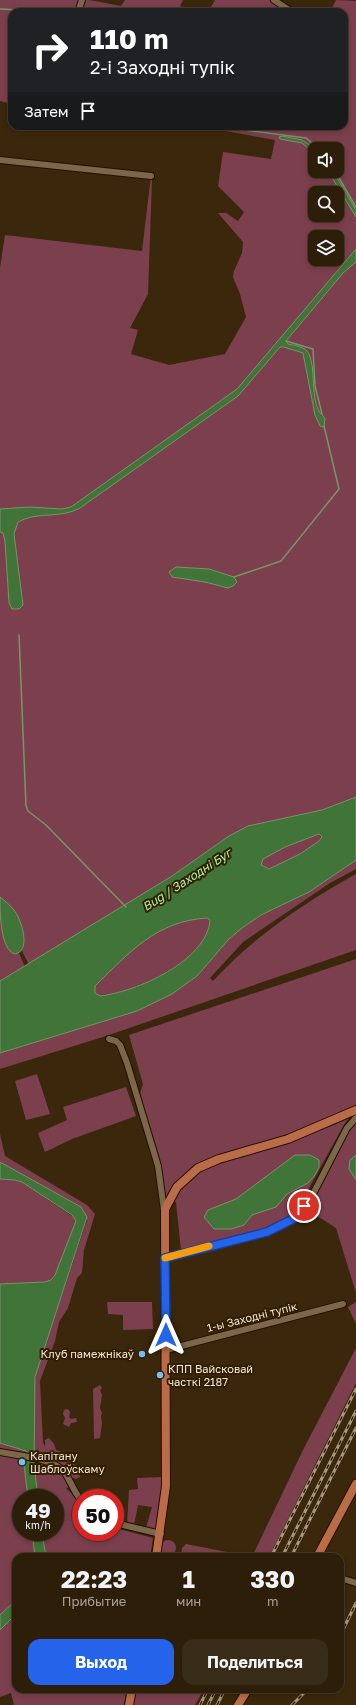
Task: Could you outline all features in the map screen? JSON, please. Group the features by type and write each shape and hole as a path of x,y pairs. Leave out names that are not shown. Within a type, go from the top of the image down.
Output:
{"main road":[{"path":"157,1553 161,1534 166,1486 165,1210 177,1187 198,1168 219,1159 288,1139 356,1110"},
{"path":"319,1553 356,1484"},
{"path":"129,1705 131,1693"},
{"path":"238,1705 246,1693"}],"street":[{"path":"274,0 286,8"},
{"path":"0,160 151,176"},
{"path":"109,1039 116,1041 120,1045 127,1063 158,1166 165,1214"},
{"path":"342,1117 348,1123 347,1128"},
{"path":"165,1258 267,1232 295,1218 313,1194 347,1128 356,1118"},
{"name":"1-ы Заходні тупік","path":"166,1350 343,1304"},
{"path":"0,1452 50,1462 59,1466 65,1473 73,1489"},
{"path":"124,1525 161,1534"},
{"path":"344,1579 356,1583"}],"shaded area":[{"path":"0,0 89,0 121,6 125,0 183,0 180,6 184,8 8,8 8,103 0,101"},
{"path":"215,0 271,0 284,8 210,8"},
{"path":"336,0 356,1 356,797 322,810 248,826 229,836 172,876 29,965 22,951 19,953 25,967 0,981 0,268 5,235 142,251 151,176 148,294 130,328 138,330 131,354 169,365 225,354 246,317 240,294 233,277 242,253 243,242 218,213 226,213 238,221 244,212 218,186 223,152 271,159 275,140 220,130 348,130 348,8 332,8"},
{"path":"319,834 322,839 300,854 276,867 269,869 261,865 263,859 285,847"},
{"path":"356,860 356,869 330,883 243,942 210,978 213,981 228,965 262,935 298,909 356,874 356,950 106,1036 0,1069 0,1053 137,1011 172,994 197,976 229,939 242,928 261,915 309,892"},
{"path":"207,918 210,920 206,935 197,949 167,972 150,981 115,993 100,996 95,993 95,986 144,940 172,925 189,920"},
{"path":"356,959 356,1111 345,1123 294,1215 267,1230 181,1250 176,1202 165,1203 162,1168 138,1100 143,1084 129,1035"},
{"path":"37,1074 50,1114 26,1120 15,1081"},
{"path":"126,1087 136,1116 72,1139 45,1152 38,1133 67,1120 63,1107"},
{"path":"356,1122 356,1293 336,1228 305,1210 315,1195 350,1129"},
{"path":"0,1134 5,1156 87,1205 95,1214 84,1250 82,1273 77,1278 68,1308 59,1322 55,1341 40,1381 43,1443 45,1446 45,1440 49,1438 54,1444 56,1450 67,1454 69,1462 73,1462 80,1477 75,1479 67,1472 70,1469 66,1465 61,1465 52,1459 34,1455 34,1384 37,1370 87,1220 81,1207 0,1162"},
{"path":"0,1179 22,1182 76,1219 75,1227 55,1275 51,1280 45,1282 0,1284"},
{"path":"107,1302 152,1302 153,1329 123,1330 123,1315 108,1314"},
{"path":"356,1302 356,1324 348,1307"},
{"path":"356,1348 356,1383 271,1553 254,1553 303,1450"},
{"path":"100,1385 102,1388 100,1390 102,1395 100,1408 102,1413 102,1423 100,1438 94,1439 93,1389"},
{"path":"68,1409 70,1412 69,1417 71,1419 76,1418 77,1422 71,1423 69,1427 63,1424 65,1418 63,1414 64,1410"},
{"path":"0,1443 22,1448 28,1454 28,1460 24,1465 27,1489 12,1489 12,1541 33,1541 35,1553 12,1553 12,1604 0,1615"},
{"path":"39,1463 50,1466 62,1474 70,1487 66,1488 72,1494 72,1541 124,1541 124,1530 153,1538 151,1553 45,1553 43,1541 64,1541 64,1489 37,1489 34,1465"},
{"path":"162,1477 161,1500 155,1531 146,1528 152,1507 138,1505 134,1525 127,1523 129,1490 138,1489 137,1478"},
{"path":"168,1540 174,1542 176,1548 174,1553 162,1553 160,1548 162,1542"},
{"path":"186,1544 232,1553 181,1553 182,1548"},
{"path":"12,1618 12,1693 126,1693 124,1705 14,1705 11,1693 0,1697 0,1630"},
{"path":"133,1693 202,1693 195,1705 131,1705"}],"water":[{"path":"282,136 302,140 308,144 308,148 302,143 280,139 279,137"},
{"path":"332,178 337,178 342,186 337,186"},
{"path":"344,190 356,210 356,217 344,197"},
{"path":"356,249 356,262 343,273 286,341 288,344 306,350 309,355 313,370 316,405 319,412 325,418 324,427 320,426 315,415 303,353 280,347 238,396 80,508 65,513 33,517 18,522 14,534 23,605 19,609 12,609 9,603 5,541 3,533 0,532 0,509 29,507 62,509 71,507 237,389 342,266 344,266 344,263"},
{"path":"176,567 209,569 234,577 237,582 228,588 205,582 172,577 169,572"},
{"name":"Bug / Заходні Буг","path":"356,797 356,860 309,892 261,915 242,928 229,939 197,976 172,994 137,1011 0,1053 0,981 172,876 229,836 248,826 322,810","holes":["319,834 322,837 319,841 300,854 269,869 261,865 263,859 285,847","207,918 210,920 206,935 197,949 167,972 150,981 115,993 100,996 95,993 95,986 132,951 158,932 189,920"]},
{"path":"0,897 17,914 24,934 23,947 15,954 10,951 4,938 1,920"},
{"path":"295,1155 310,1155 319,1160 319,1167 315,1175 308,1183 287,1194 276,1207 252,1215 244,1225 231,1229 214,1229 204,1217 208,1210 236,1199"},
{"path":"356,1155 356,1180 349,1169 350,1160"},
{"path":"0,1162 81,1207 87,1217 35,1377 34,1465 37,1489 27,1489 24,1465 28,1458 26,1451 0,1443 0,1284 45,1282 51,1280 55,1275 76,1221 72,1215 22,1182 0,1179"},
{"path":"33,1541 43,1541 45,1553 35,1553"},
{"path":"12,1604 12,1618 0,1630 0,1615"}],"waterway":[{"path":"0,9 8,9"},
{"path":"245,130 306,138 311,142"},
{"path":"339,178 356,207"},
{"path":"286,341 313,349 315,386 322,414"},
{"path":"234,577 281,561 339,489 324,426"},
{"path":"19,635 26,806 28,811 46,825 126,907"}],"railway":[{"path":"273,1553 356,1389"},
{"path":"284,1553 356,1411"},
{"path":"293,1553 356,1428"},
{"path":"344,1628 356,1603"},
{"path":"200,1705 206,1693"},
{"path":"208,1705 214,1693"},
{"path":"217,1705 223,1693"},
{"path":"292,1705 304,1693"}],"slow traffic":[{"path":"165,1258 209,1246"}],"place":[{"name":"Клуб памежнікаў","path":"142,1354"},
{"name":"КПП Вайсковай часткі 2187","path":"160,1375"},
{"name":"Капітану Шаблоўскаму","path":"22,1462"}],"route":[{"path":"166,1335 165,1258 267,1232 295,1218 304,1206"}]}
